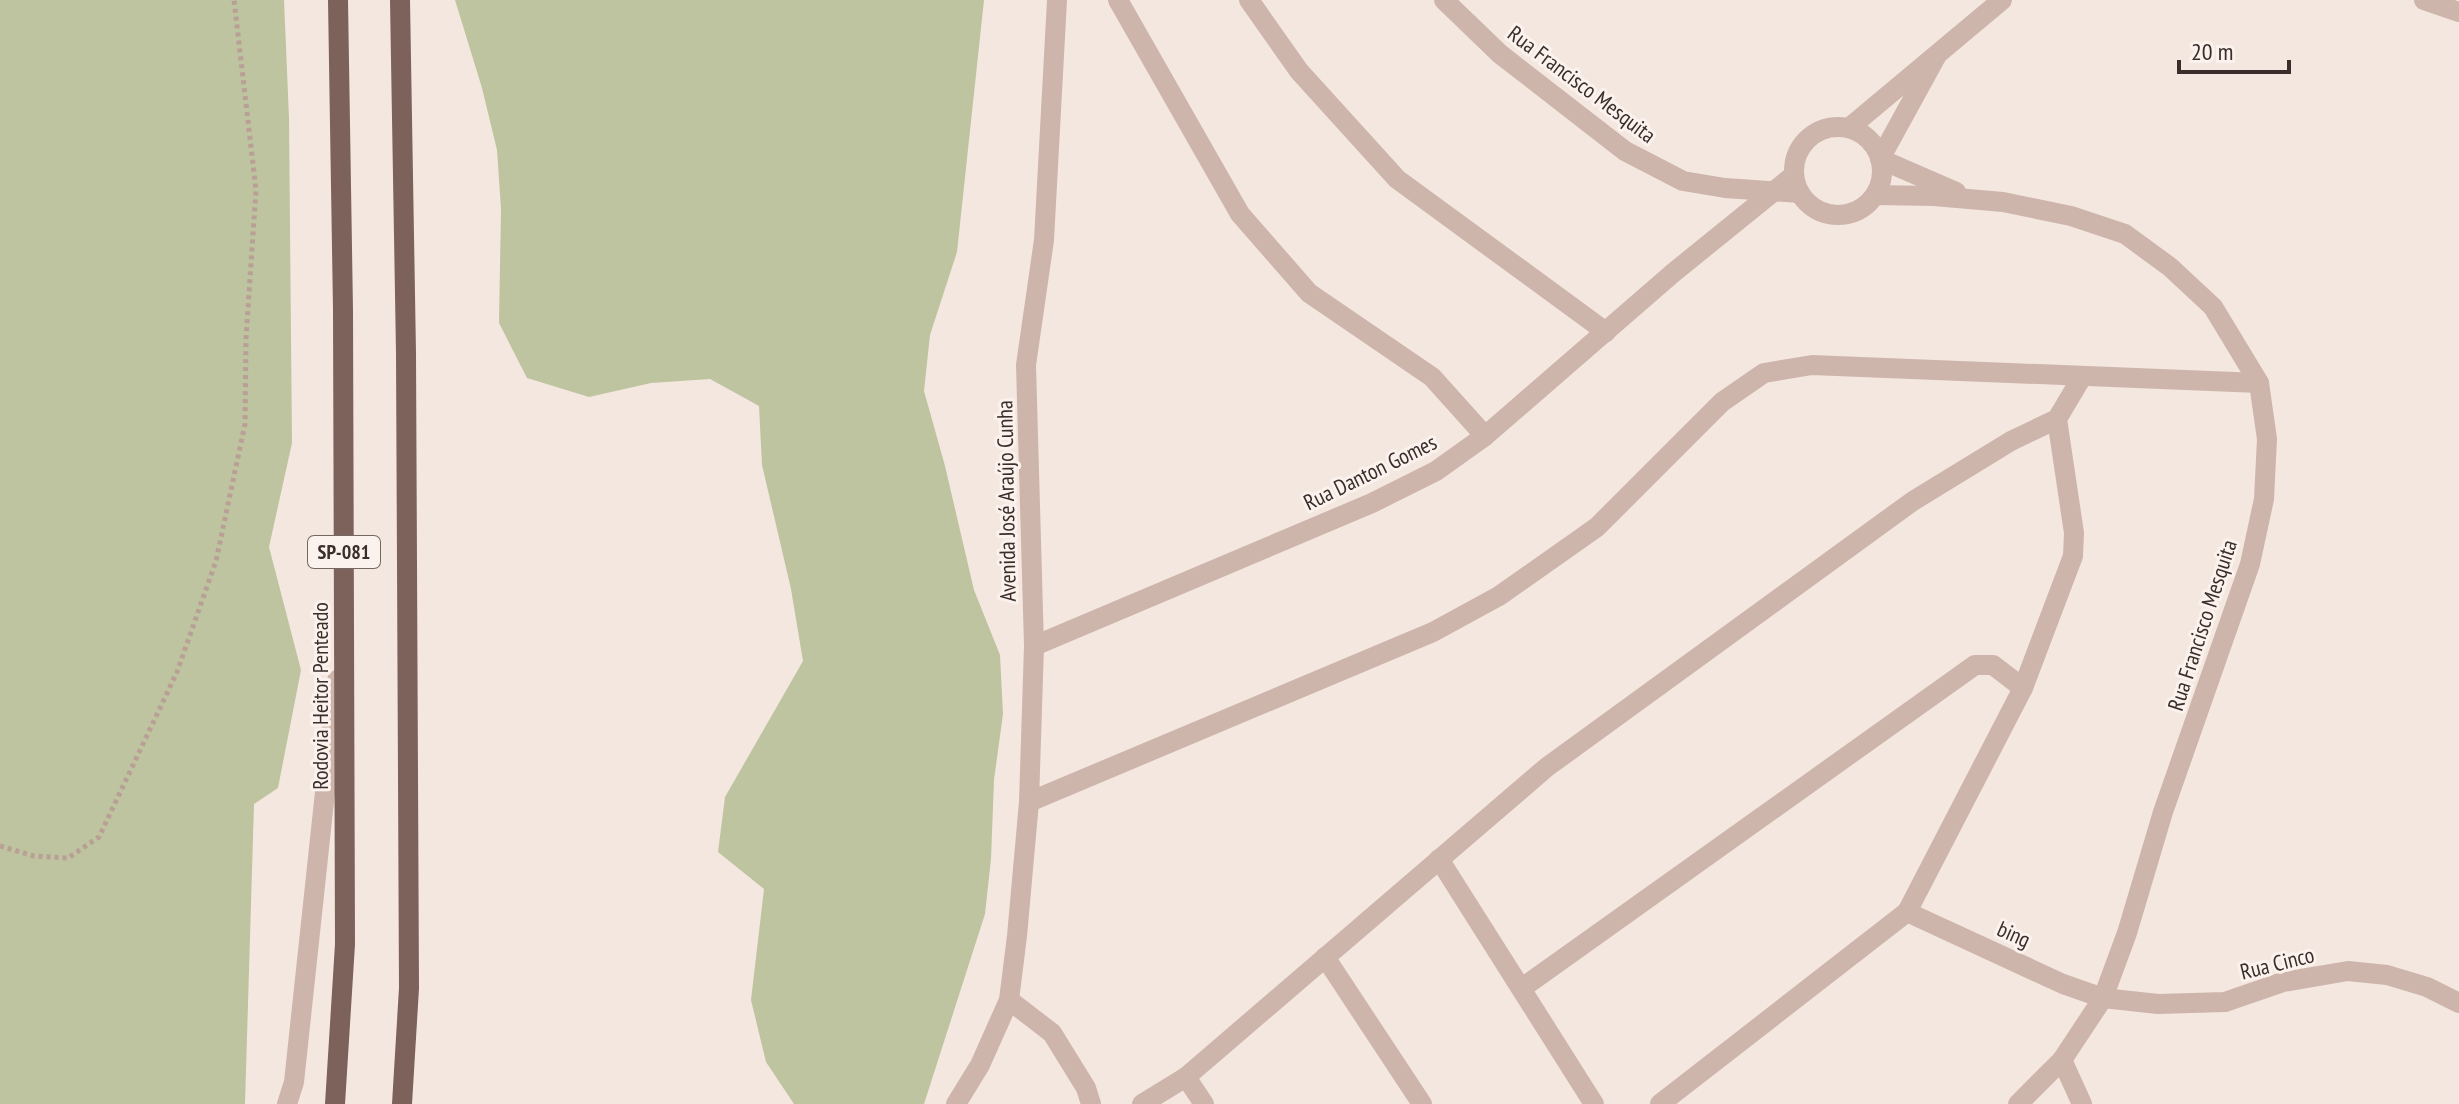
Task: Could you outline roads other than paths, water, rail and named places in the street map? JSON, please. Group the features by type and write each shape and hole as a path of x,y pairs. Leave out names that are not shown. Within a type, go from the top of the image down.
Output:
{"main road":[{"name":"Rodovia Heitor Penteado","path":"335,1104 345,944 338,0"},
{"name":"SP-081","path":"400,0 406,369 409,956 402,1104"}],"street":[{"name":"Avenida José Araújo Cunha","path":"956,1104 980,1065 1009,1000 1029,802 1034,646 1026,365 1044,240 1057,0"},
{"path":"1118,0 1240,214 1309,293 1432,377 1485,436"},
{"path":"1249,0 1299,71 1397,179 1606,332"},
{"name":"Rua Francisco Mesquita","path":"1444,0 1500,54 1625,151 1683,181 1774,193"},
{"path":"1849,128 2002,0"},
{"path":"2424,0 2459,12"},
{"path":"1880,159 1937,55"},
{"path":"1849,128 1866,137 1876,148 1880,159 1882,178 1875,195 1854,213 1839,216 1812,208 1797,184 1795,158 1801,145 1824,129 1849,128"},
{"path":"1880,159 1975,200"},
{"name":"Rua Danton Gomes","path":"1034,646 1372,503 1436,471 1485,436 1673,273 1774,193 1797,184"},
{"name":"Rua Francisco Mesquita","path":"1875,195 1975,200 2071,216 2125,234 2170,267 2213,307 2259,383 2267,439 2264,499 2250,564 2163,812 2127,933 2103,998 2062,1060 2018,1104"},
{"path":"1029,802 1433,632 1499,596 1597,527 1722,402 1764,373 1812,365 2259,383"},
{"path":"1142,1104 1186,1077 1547,767 1913,501 2011,441 2057,419 2082,377"},
{"path":"1660,1104 1907,912 2023,688 2073,556 2074,533 2057,419"},
{"path":"287,1104 294,1082 344,616"},
{"path":"1522,988 1975,665 1993,665 2023,688"},
{"path":"1439,859 1594,1104"},
{"name":"bing","path":"1907,912 2063,984 2103,998"},
{"path":"1325,957 1422,1104"},
{"name":"Rua Cinco","path":"2103,998 2158,1004 2225,1002 2283,982 2348,971 2387,975 2427,987 2459,1003"},
{"path":"1009,1000 1052,1033 1086,1088 1091,1104"},
{"path":"2062,1060 2082,1104"},
{"path":"1186,1077 1204,1104"}]}
